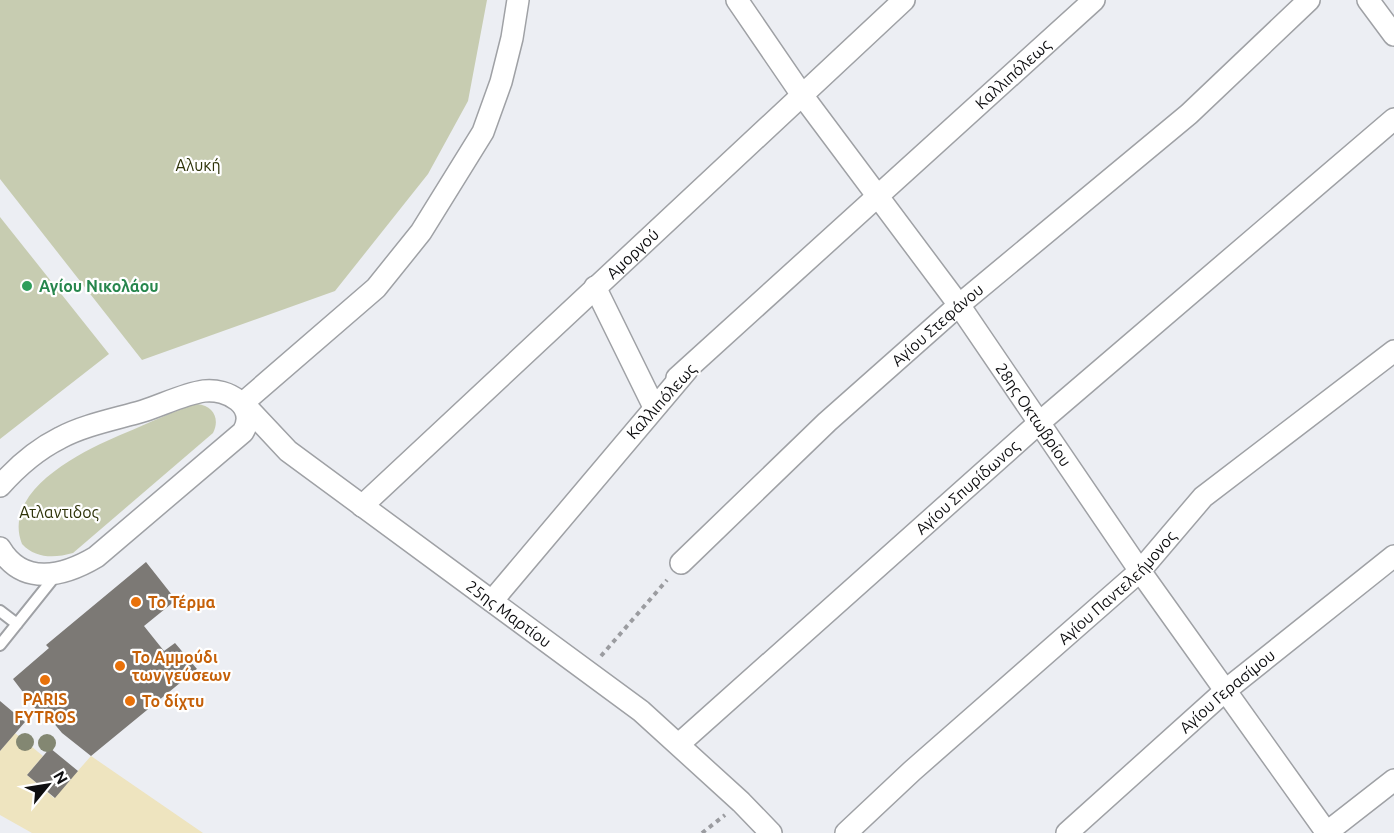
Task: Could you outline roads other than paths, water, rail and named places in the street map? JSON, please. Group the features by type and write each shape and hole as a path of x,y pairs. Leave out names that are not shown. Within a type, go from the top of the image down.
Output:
{"street":[{"path":"243,403 376,288 421,232 483,132 501,82 512,38 518,0"},
{"name":"28ης Οκτωβρίου","path":"737,0 802,95 959,304 1140,571 1327,833"},
{"name":"Αμοργού","path":"362,506 904,0"},
{"name":"Καλλιπόλεως","path":"492,601 677,378 879,198 1094,0"},
{"name":"Αγίου Στεφάνου","path":"681,563 827,422 959,304 1189,114 1309,0"},
{"path":"1368,0 1394,35"},
{"name":"Αγίου Σπυρίδωνος","path":"680,744 1040,422 1394,119"},
{"path":"595,287 654,406"},
{"name":"Αγίου Παντελεήμονος","path":"846,833 912,771 1140,571 1203,497 1394,351"},
{"path":"0,486 22,464 61,437 204,391 221,393 243,403 248,419 243,432 96,557 76,569 56,575 37,574 18,567 0,548"},
{"name":"25ης Μαρτίου","path":"243,403 288,451 588,672 680,744 771,833"},
{"name":"Αγίου Γερασίμου","path":"1067,833 1226,690 1394,556"},
{"path":"1327,833 1394,780"}],"lane":[{"path":"0,645 56,575"},
{"path":"0,611 17,624"}],"place":[{"name":"Αγίου Νικολάου","path":"27,286"},
{"name":"Το Τέρμα","path":"136,602"},
{"name":"Το Αμμούδι των γεύσεων","path":"120,666"},
{"name":"PARIS FYTROS","path":"45,680"},
{"name":"Το δίχτυ","path":"130,701"}],"park label":[{"name":"Αλυκή","path":"198,165"},
{"name":"Ατλαντιδος","path":"59,512"}]}
